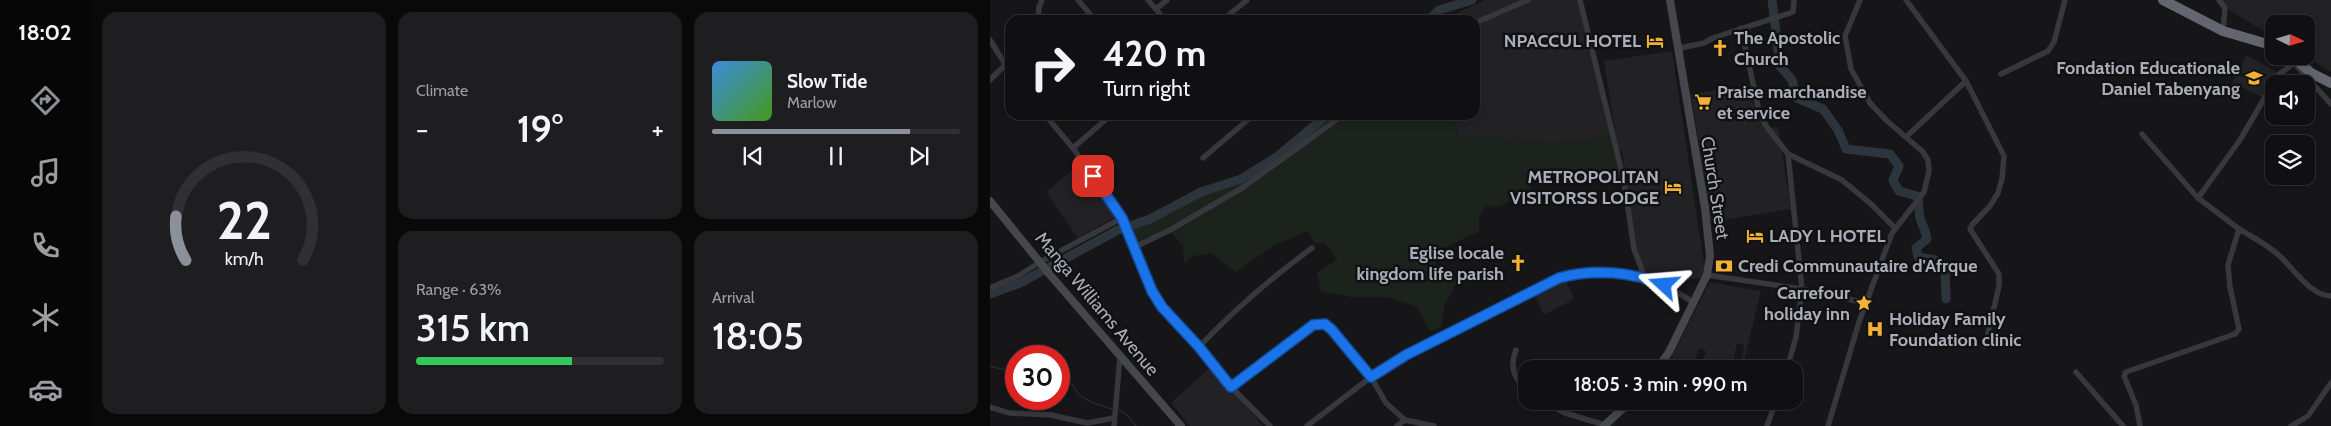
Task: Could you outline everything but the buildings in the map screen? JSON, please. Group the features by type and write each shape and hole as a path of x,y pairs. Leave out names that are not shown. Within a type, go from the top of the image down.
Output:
{"highway":[{"path":"2162,0 2223,31 2265,43"},
{"path":"2300,65 2310,73 2331,82"}],"main road":[{"name":"Church Street","path":"1663,360 1707,275 1710,256 1709,236 1680,48 1670,0"},
{"name":"Manga Williams Avenue","path":"990,201 1051,276 1181,426"},
{"path":"1604,426 1621,410"}],"street":[{"path":"1038,15 1038,7 1042,0"},
{"path":"1078,0 1091,15"},
{"path":"1148,0 1161,15"},
{"path":"1156,9 1167,0"},
{"path":"1229,15 1247,0"},
{"path":"1480,20 1528,0"},
{"path":"1580,0 1624,181 1634,249 1645,278"},
{"path":"1680,48 1704,43 1741,28 1793,12 1794,0"},
{"path":"1828,426 1866,303 1895,228 1918,200 1928,181 1928,160 1907,136 1886,120 1870,103 1851,69 1845,36 1860,0"},
{"path":"1906,0 1966,81 2004,156 2002,180 1998,193 1990,206 1970,229 1999,274 1999,286 1985,346"},
{"path":"2001,74 2048,51 2054,42 2065,0"},
{"path":"2214,0 2225,8"},
{"path":"2219,0 2225,8 2223,31"},
{"path":"1741,28 1759,111 1766,126 1788,154 1842,180 1870,203 1895,228"},
{"path":"990,40 1005,65 990,80"},
{"path":"2198,198 2240,140 2278,75 2287,65"},
{"path":"2297,65 2331,104"},
{"path":"1907,136 1966,81"},
{"path":"1049,120 1073,148 1123,220 1152,291 1162,307 1199,347 1231,387 1270,426"},
{"path":"1073,148 1105,120"},
{"path":"1203,158 1246,120"},
{"path":"1133,248 1170,230 1242,188 1336,120"},
{"path":"2142,134 2198,198 2239,229 2273,250 2296,271 2309,288 2318,294 2331,296"},
{"path":"1788,154 1802,290 1796,337 1790,360"},
{"path":"990,288 1018,276 1041,262 1123,220"},
{"path":"2140,426 2136,405 2124,376 2126,372 2235,334 2239,329 2230,287 2228,265 2239,229"},
{"path":"1199,347 1226,318 1276,275 1312,248"},
{"path":"1307,426 1371,377 1406,355 1559,278 1574,274 1596,272 1645,278 1664,285 1693,302"},
{"path":"1707,275 1802,290 1866,303"},
{"path":"1231,387 1302,332 1319,324 1325,324 1371,377 1386,403 1405,420 1434,426"},
{"path":"1516,350 1512,367 1518,378"},
{"path":"1114,426 1120,356"},
{"path":"2076,372 2123,426"},
{"path":"2291,426 2308,416 2331,383"},
{"path":"990,407 1009,413 1051,415 1087,423 1114,413"},
{"path":"1560,410 1604,426"},
{"path":"1767,426 1773,410"},
{"path":"1398,426 1405,420"}],"shaded area":[{"path":"1485,0 1580,0 1613,137 1548,143 1506,139 1460,139 1454,120 1480,120 1480,15 1453,15"},
{"path":"2218,0 2331,0 2331,72 2315,62 2315,15 2265,15 2265,32 2217,3"},
{"path":"1672,51 1706,277 1642,287 1622,151 1618,151 1604,61"},
{"name":"Fondation Educationale Daniel Tabenyang","path":"2246,55 2276,71 2274,75 2265,75 2265,98 2232,83"},
{"path":"1750,85 1753,104 1760,103 1764,129 1778,127 1791,209 1711,222 1691,94"},
{"path":"1321,120 1454,120 1460,139 1506,139 1548,143 1613,137 1624,181 1535,177 1527,194 1497,207 1486,205 1479,218 1479,232 1440,249 1435,265 1459,279 1445,304 1441,327 1430,331 1416,306 1387,297 1353,297 1321,291 1317,273 1337,259 1325,243 1315,243 1307,231 1273,246 1236,272 1212,253 1193,256 1184,263 1183,246 1170,230 1133,248 1124,222 1150,219 1201,192 1241,179 1278,156"},
{"path":"1081,163 1117,216 1078,238 1046,192"},
{"path":"1566,281 1574,299 1544,315 1534,293 1554,283"},
{"path":"1710,282 1761,291 1744,360 1741,360 1744,345 1737,344 1734,359 1738,360 1704,360 1706,351 1699,348 1696,360 1670,360"},
{"path":"1212,366 1263,426 1190,426 1171,403"}],"waterway":[{"path":"1434,15 1439,10 1472,0"},
{"path":"1772,0 1780,66 1792,80 1797,98 1823,109 1838,130 1846,149 1890,154 1899,166 1893,180 1899,191 1917,196 1920,218 1927,239 1916,248 1918,257 1935,260 1945,268 1946,299"},
{"path":"990,294 1020,283 1118,230 1150,219 1201,192 1241,179 1278,156 1321,120"},
{"path":"990,366 1005,370"},
{"path":"1070,384 1084,398 1112,409"},
{"path":"1119,410 1127,415 1136,426"}],"place":[{"name":"NPACCUL HOTEL","path":"1655,41"},
{"name":"The Apostolic Church","path":"1720,48"},
{"name":"Fondation Educationale Daniel Tabenyang","path":"2254,78"},
{"name":"Praise marchandise et service","path":"1703,102"},
{"name":"METROPOLITAN VISITORSS LODGE","path":"1673,187"},
{"name":"LADY L HOTEL","path":"1755,236"},
{"name":"Eglise locale kingdom life parish","path":"1518,263"},
{"name":"Credi Communautaire d'Afrque","path":"1724,266"},
{"name":"Carrefour holiday inn","path":"1864,303"},
{"name":"Holiday Family Foundation clinic","path":"1875,329"}],"route":[{"path":"1093,176 1122,218 1152,291 1162,307 1199,347 1231,387 1313,325 1325,324 1332,330 1371,377 1406,355 1559,278 1574,274 1613,273 1645,278 1664,285"}]}
